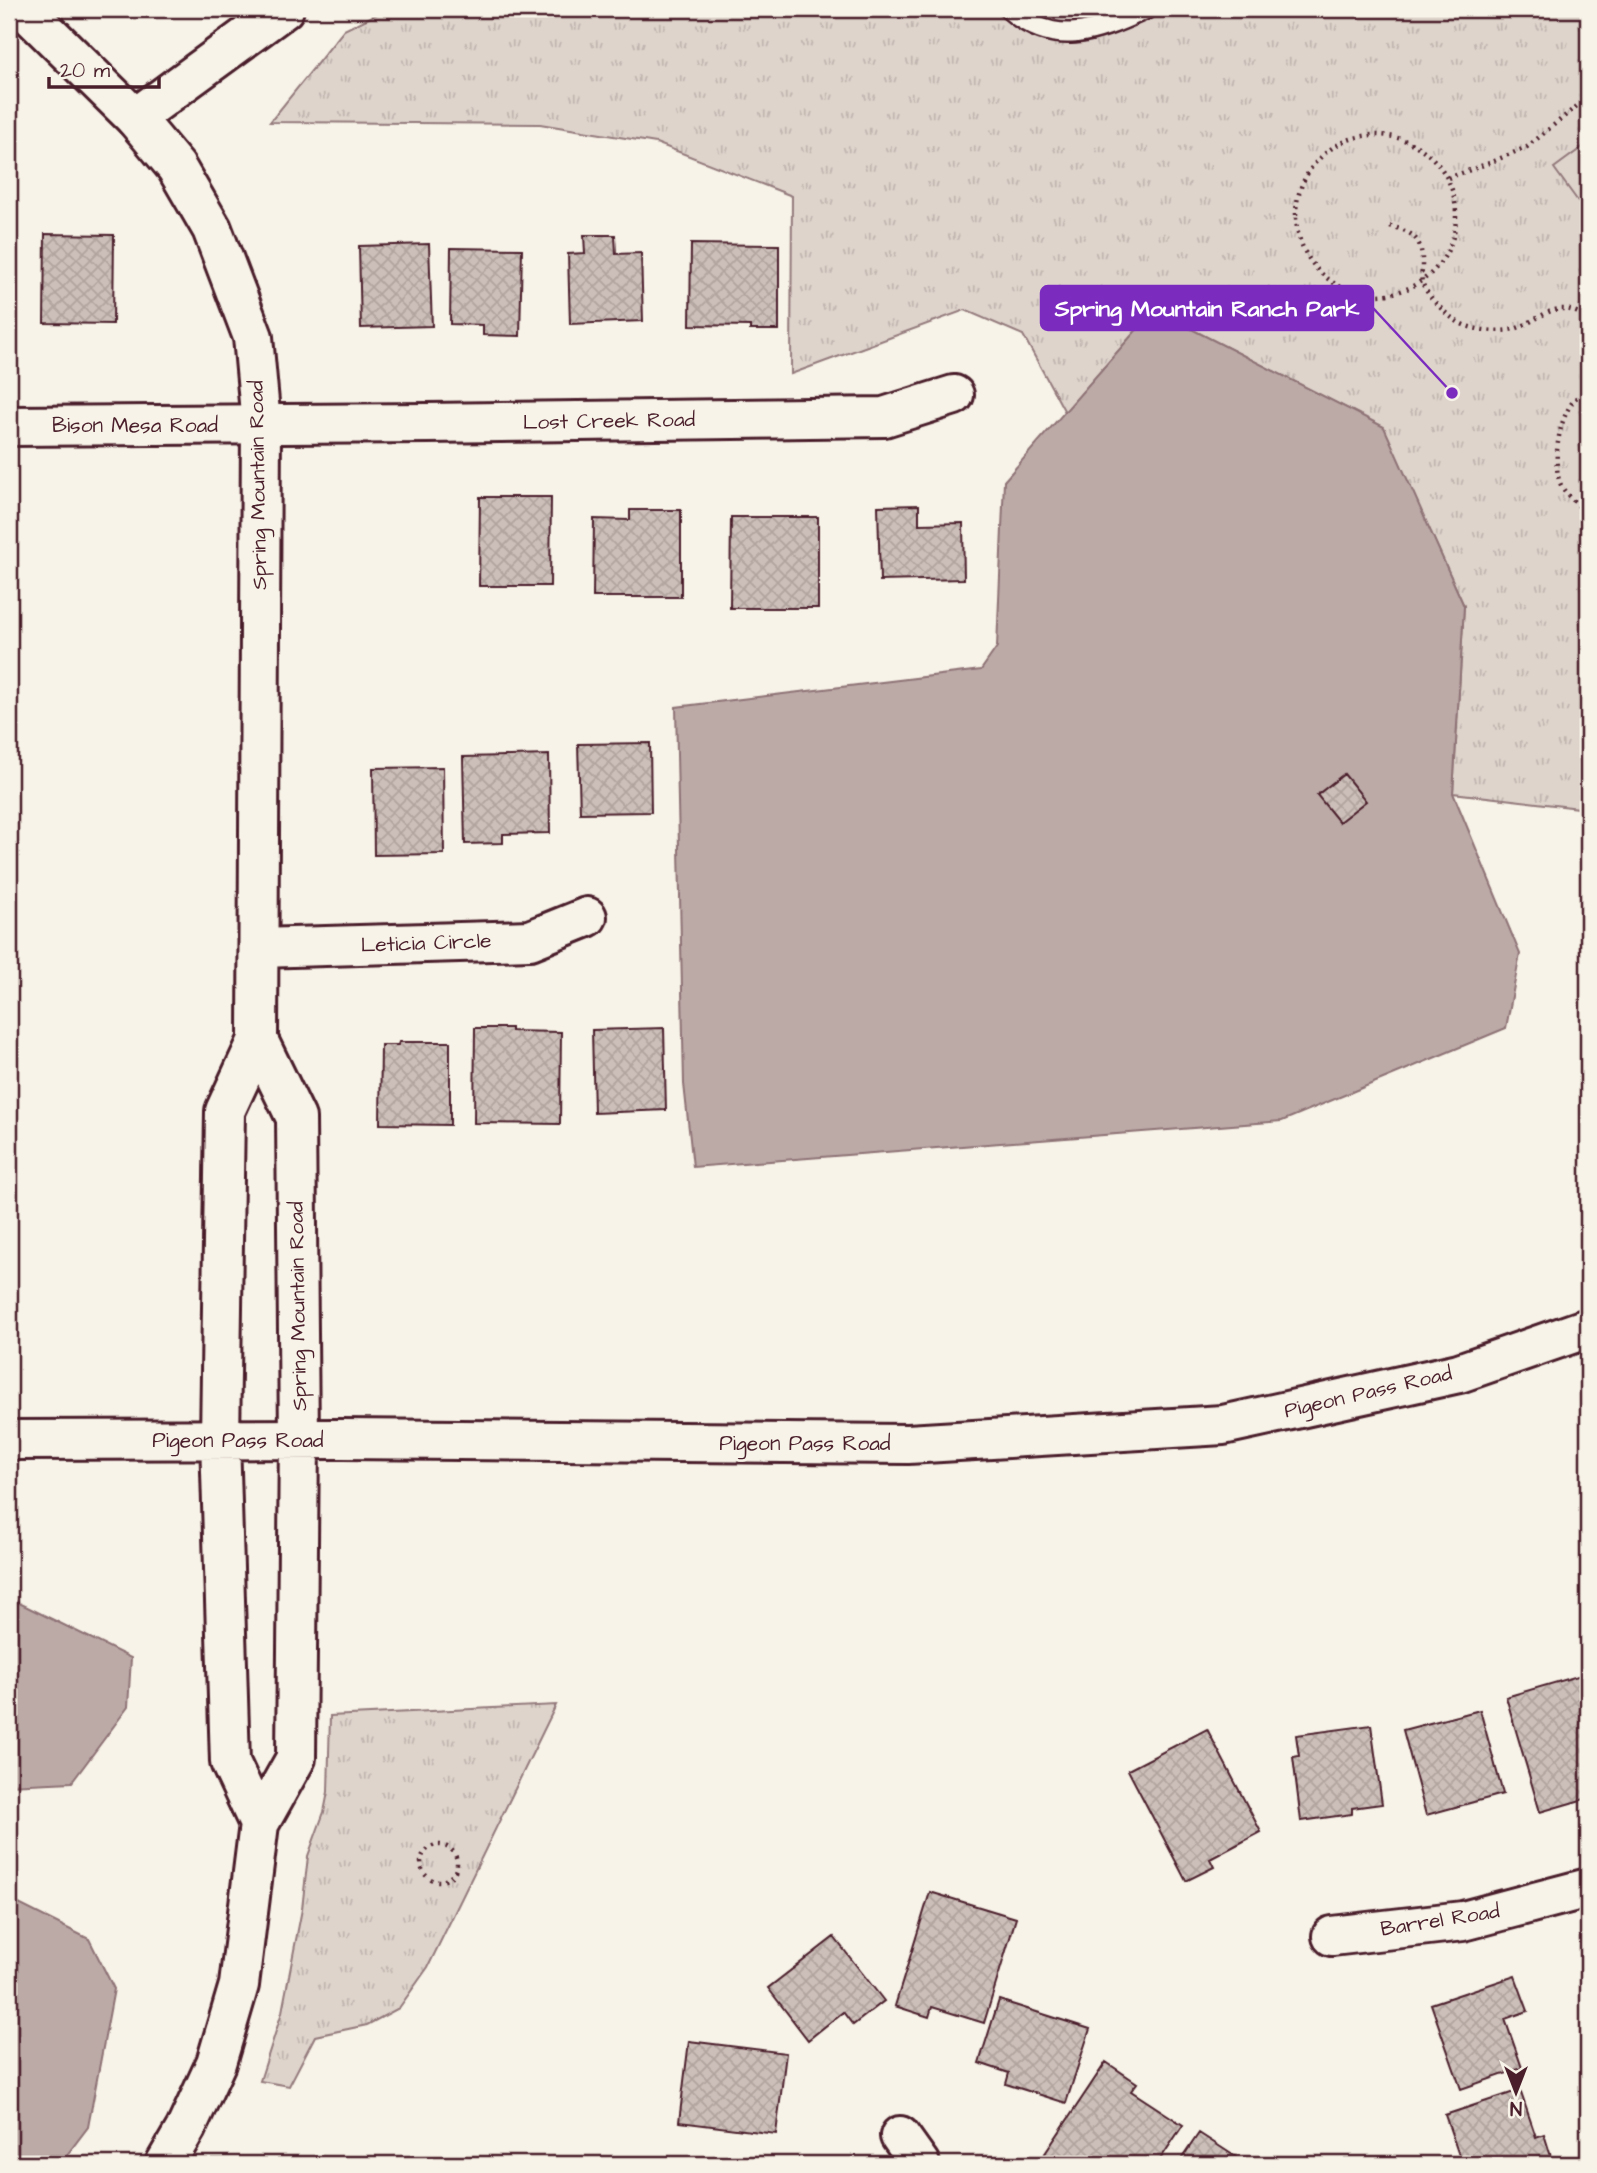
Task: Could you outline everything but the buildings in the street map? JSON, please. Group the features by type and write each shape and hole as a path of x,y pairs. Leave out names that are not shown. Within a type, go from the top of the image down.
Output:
{"street":[{"name":"Spring Mountain Road","path":"24,9 135,117 176,167 212,229 253,337 261,424 258,1040 225,1111 220,1439 230,1762 259,1824"},
{"path":"135,117 284,9"},
{"name":"Lost Creek Road","path":"261,424 884,417 954,395"},
{"name":"Bison Mesa Road","path":"9,426 261,424"},
{"name":"Leticia Circle","path":"259,948 530,940 587,917"},
{"name":"Spring Mountain Road","path":"165,2164 186,2128 216,2063 239,1985 259,1824 296,1758 299,1439 296,1118 258,1040"},
{"name":"Pigeon Pass Road","path":"9,1440 299,1439 908,1444 1223,1424 1459,1373 1588,1328"},
{"name":"Barrel Road","path":"1332,1936 1463,1921 1588,1888"}],"lane":[{"path":"1009,9 1042,30 1078,33 1105,27 1146,9"}],"path":[{"path":"1448,178 1527,147 1588,97"},
{"path":"1373,135 1395,138 1416,146 1434,160 1448,178 1455,200 1456,223 1451,246 1439,266 1422,281 1401,292 1379,296 1356,293 1335,284 1318,270 1304,252 1297,230 1296,207 1302,185 1313,166 1330,150 1350,139 1373,135"},
{"path":"1390,226 1414,235 1422,249 1422,281 1444,312 1458,323 1479,329 1518,328 1562,307 1576,310 1588,318"},
{"path":"1588,389 1574,400 1564,418 1559,435 1558,457 1560,481 1572,500 1588,513"},
{"path":"446,1846 455,1854 456,1871 443,1882 431,1881 422,1872 421,1859 427,1849 446,1846"}],"green space":[{"path":"387,9 1588,9 1588,809 1453,793 1464,606 1383,427 1154,310 1065,412 1023,335 965,310 791,374 792,196 656,143 540,124 270,122 344,30"},
{"path":"1588,143 1588,209 1585,211 1554,168"},
{"path":"556,1705 428,1967 399,2008 367,2025 315,2036 289,2086 260,2081 282,2012 302,1909 308,1856 324,1812 328,1792 330,1716"}],"shaded area":[{"path":"1154,310 1384,427 1464,606 1453,793 1520,954 1506,1028 1282,1121 693,1167 684,1084 676,707 981,670 997,647 1004,481"},
{"path":"9,1598 131,1658 128,1707 72,1782 9,1785"},
{"path":"9,1904 19,1904 89,1939 114,1989 88,2127 60,2164 9,2164"}],"place":[{"name":"Spring Mountain Ranch Park","path":"1452,393"}]}
